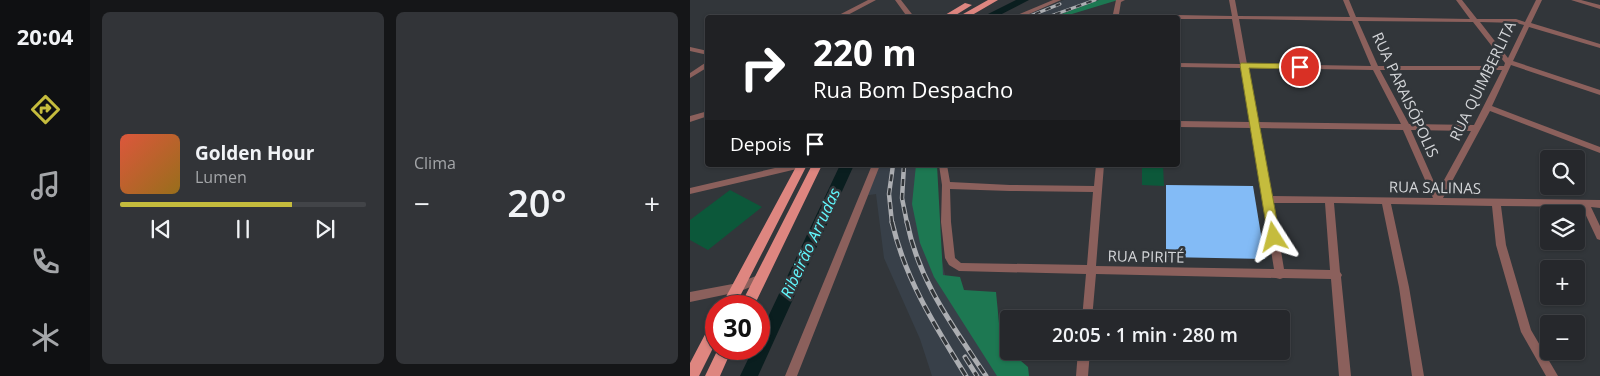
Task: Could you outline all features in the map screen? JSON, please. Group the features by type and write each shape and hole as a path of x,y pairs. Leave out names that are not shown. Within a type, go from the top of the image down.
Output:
{"main road":[{"path":"963,15 979,0"},
{"path":"950,15 979,0"},
{"path":"964,15 994,0"},
{"path":"734,295 801,167"},
{"path":"752,295 816,167"},
{"path":"690,376 705,348"},
{"path":"712,376 720,360"}],"street":[{"path":"842,15 873,0"},
{"path":"898,0 909,15"},
{"path":"1020,15 1058,0"},
{"path":"1232,0 1280,274"},
{"name":"RUA PARAISÓPOLIS","path":"1346,0 1375,68 1406,127 1439,201"},
{"path":"1459,0 1507,65"},
{"name":"RUA QUIMBERLITA","path":"1439,201 1488,107 1539,0"},
{"path":"1574,0 1600,7"},
{"path":"1116,15 1120,1"},
{"path":"1180,18 1527,23 1600,46"},
{"path":"690,50 705,52"},
{"path":"690,76 705,65"},
{"path":"1180,65 1375,68 1507,65 1600,93"},
{"path":"1488,107 1600,150"},
{"path":"690,119 705,114"},
{"path":"1180,124 1477,128"},
{"path":"690,191 793,167"},
{"path":"791,376 875,167"},
{"path":"943,167 946,185 1098,189"},
{"path":"1088,310 1100,167"},
{"name":"RUA PIRITÉ","path":"946,185 946,222 950,258 956,266 965,268 1337,275"},
{"name":"RUA SALINAS","path":"1268,199 1600,204"},
{"path":"1329,200 1345,376"},
{"path":"1386,200 1404,288 1418,376"},
{"path":"1496,203 1501,245 1526,332 1552,376"},
{"path":"1585,204 1600,236"},
{"path":"690,296 738,287 761,278"},
{"path":"1082,376 1083,360"}],"shaded area":[{"path":"1064,0 1104,0 1063,15 1026,15"},
{"path":"876,167 931,167 939,248 946,279 994,335 1000,344 1000,360 1010,360 1021,376 932,376 920,339 884,258 876,194 863,196"}],"green space":[{"path":"1099,0 1118,0 1069,15 1059,15"},
{"path":"916,167 937,167 943,275 960,277 964,290 996,292 1000,325 1000,360 1020,360 1028,367 1029,376 997,376 934,277 920,243 912,204"},
{"path":"1142,167 1163,167 1164,186 1142,185"},
{"path":"730,190 762,207 708,250 690,240 690,220"}],"building":[{"path":"1166,185 1253,186 1265,259 1166,257"}],"waterway":[{"name":"Ribeirão Arrudas","path":"992,15 1024,0"},
{"name":"Ribeirão Arrudas","path":"749,376 846,167"}],"railway":[{"path":"1053,15 1095,0"},
{"path":"1032,15 1060,4"},
{"path":"892,223 889,194 893,167"},
{"path":"904,167 902,198 907,223"},
{"path":"892,222 905,263 922,302 966,376"},
{"path":"907,222 912,244 929,284 950,321 986,376"},
{"path":"965,357 977,376"}],"route":[{"path":"1274,237 1244,65 1300,67"}]}
